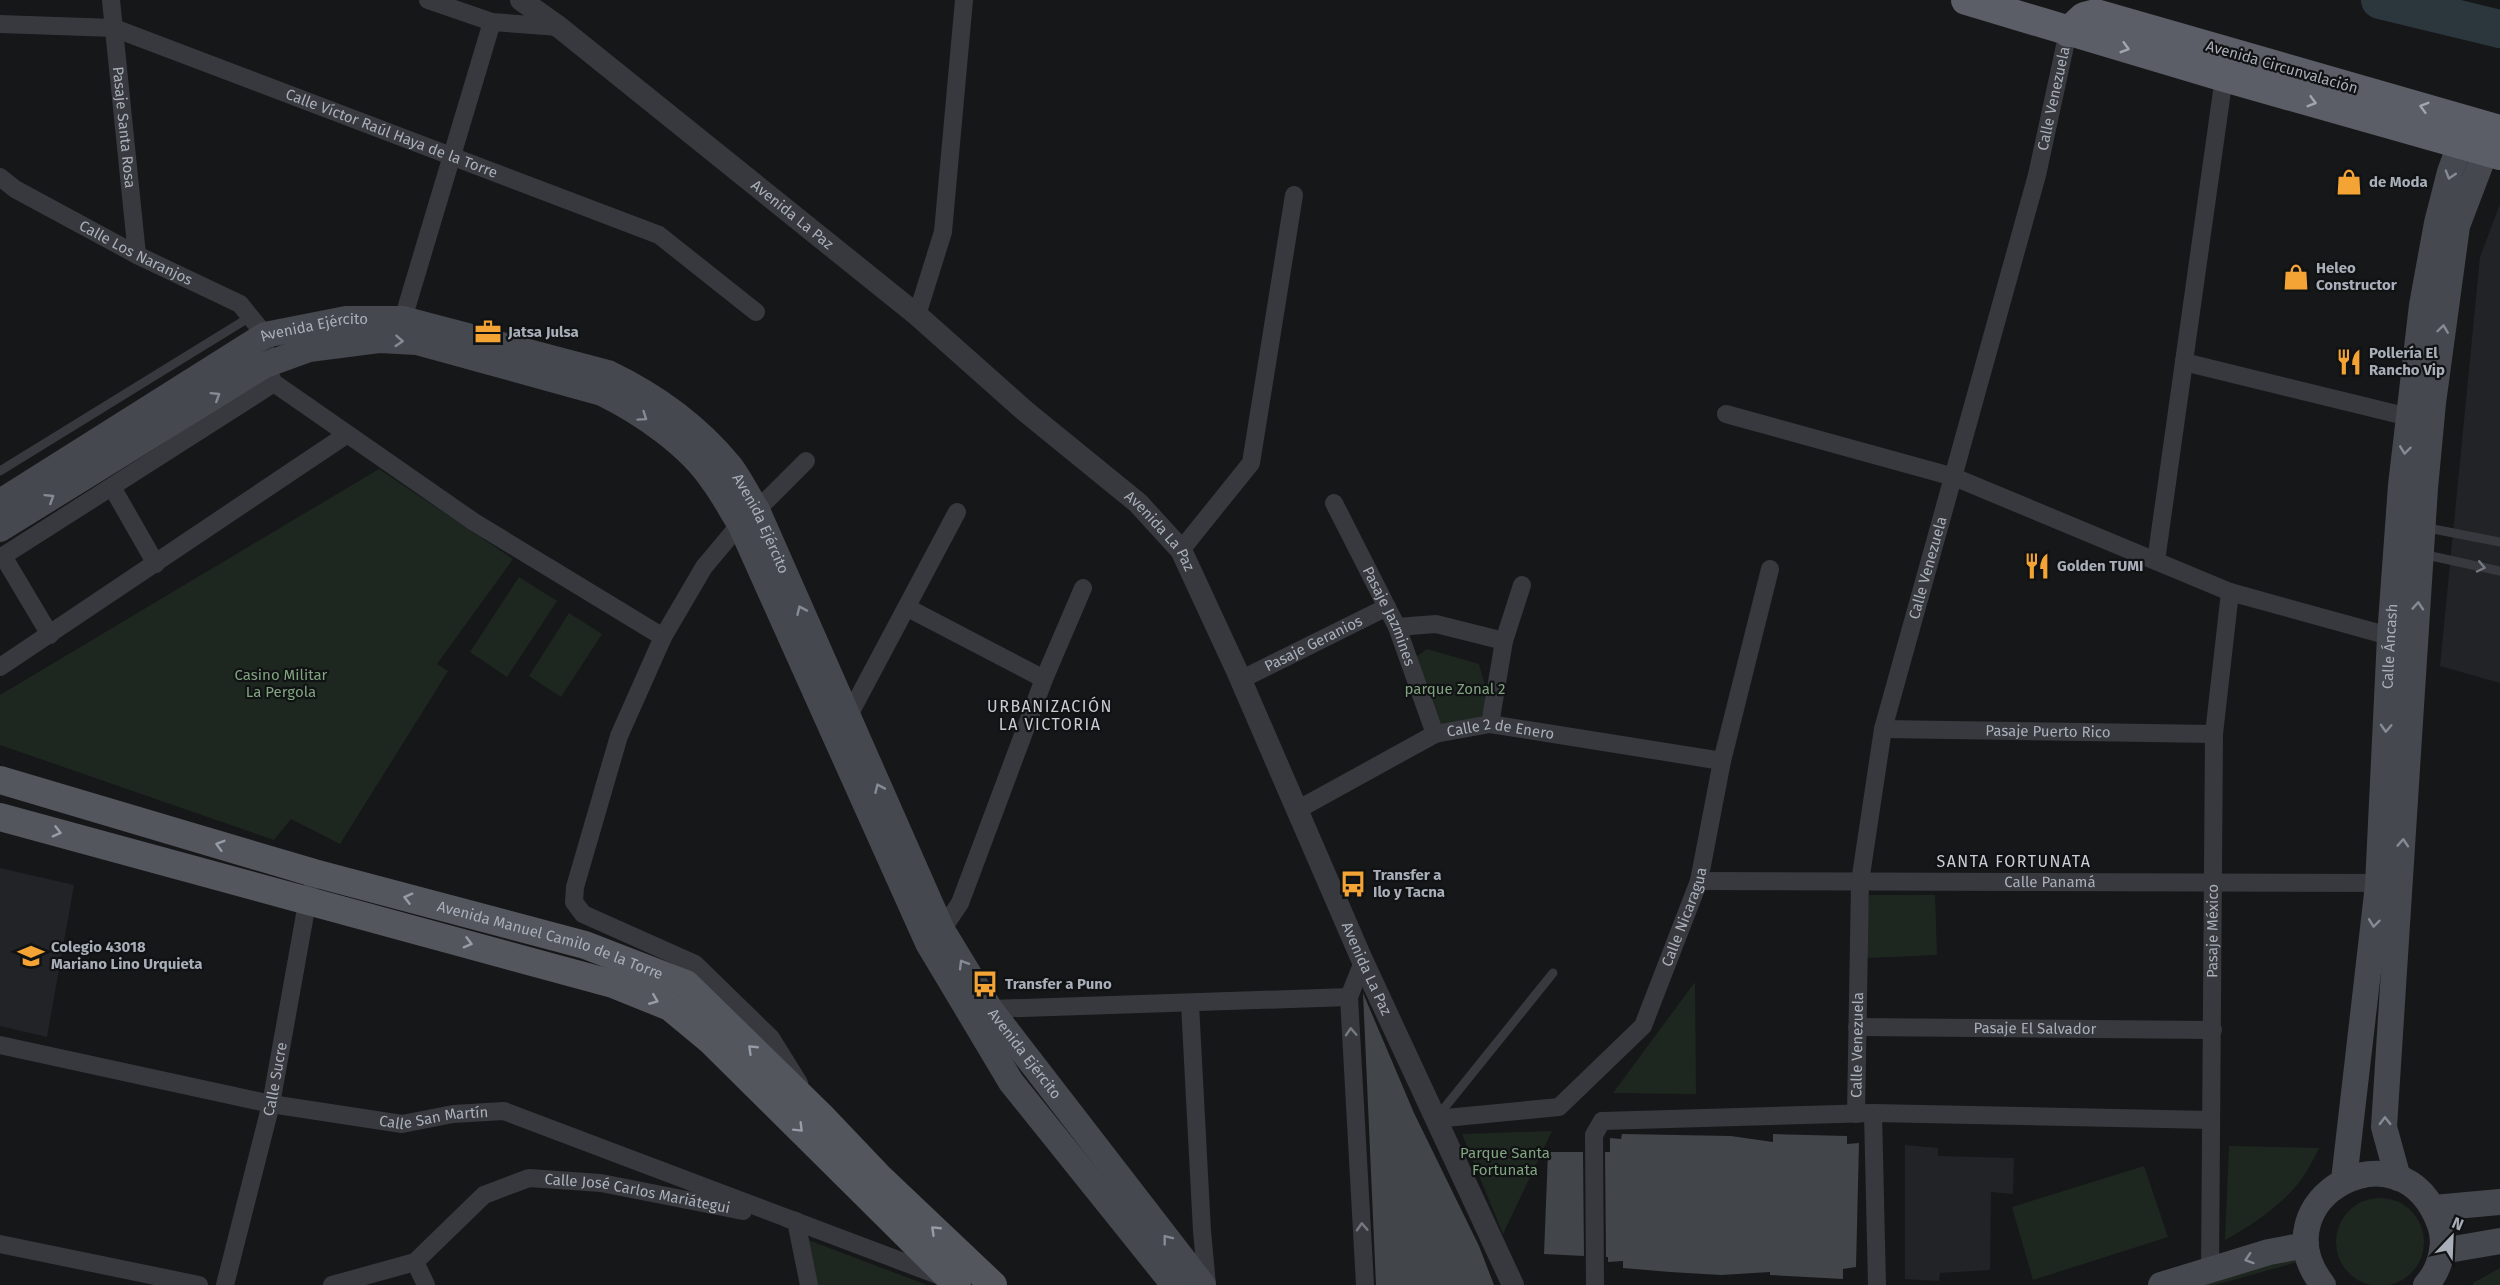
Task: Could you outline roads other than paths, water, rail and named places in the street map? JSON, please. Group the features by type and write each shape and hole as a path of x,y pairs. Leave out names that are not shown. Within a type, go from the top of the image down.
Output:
{"highway":[{"name":"Avenida Circunvalación","path":"1966,0 2224,77 2485,138"},
{"name":"Avenida Circunvalación","path":"2068,32 2084,17 2096,14 2485,138"}],"main road":[{"name":"Calle Áncash","path":"2398,1178 2384,1127 2389,883 2390,637 2401,485 2422,305 2437,223 2450,172 2485,138"},
{"name":"Calle Áncash","path":"2344,1180 2389,883 2416,643 2433,403 2457,226 2485,138"},
{"name":"Avenida Ejército","path":"0,502 258,326 346,319 403,319 605,383 625,404 670,435 748,517 935,936 1011,1082 1174,1285"},
{"name":"Avenida Ejército","path":"0,529 270,374 309,349 379,340 417,342 605,383"},
{"name":"Avenida Manuel Camilo de la Torre","path":"0,780 311,886 613,984 670,1007 711,1041 958,1279 993,1285"},
{"name":"Avenida Manuel Camilo de la Torre","path":"0,817 585,945 686,984 879,1177 958,1279"},
{"name":"Avenida Ejército","path":"935,936 1205,1285"},
{"path":"2323,1285 2309,1261 2306,1245 2308,1225 2316,1207 2328,1191 2344,1180 2371,1174 2398,1178 2418,1190 2434,1208 2441,1229 2442,1251 2438,1267 2426,1285"},
{"path":"2434,1208 2500,1203"},
{"path":"2442,1251 2500,1241"},
{"path":"2161,1285 2269,1252 2306,1245"}],"street":[{"name":"Pasaje Santa Rosa","path":"111,0 137,255"},
{"path":"429,0 492,22 559,27"},
{"name":"Avenida La Paz","path":"520,0 559,27 917,315 1025,411 1138,504 1181,550 1362,962 1513,1285"},
{"path":"917,315 943,232 964,0"},
{"path":"403,319 453,159 492,22"},
{"name":"Calle Víctor Raúl Haya de la Torre","path":"0,24 114,28 453,159 659,235 756,312"},
{"name":"Calle Venezuela","path":"1876,1285 1857,1027 1860,882 1882,729 2037,175 2068,32"},
{"path":"2156,561 2224,77"},
{"name":"Calle Los Naranjos","path":"0,177 15,189 137,255 240,304 258,326"},
{"path":"1181,550 1251,463 1294,195"},
{"path":"258,326 270,374 346,435 474,522 663,637"},
{"path":"2184,362 2409,417"},
{"path":"50,635 1,557 112,487 270,374"},
{"path":"1726,414 1954,477 2230,592 2416,643"},
{"path":"0,667 346,435"},
{"path":"806,461 748,517 704,567 663,637 619,736 574,887 574,902 583,914 696,964 771,1038 819,1115"},
{"path":"112,487 156,564"},
{"name":"Pasaje Jazmines","path":"1334,503 1396,627 1435,734"},
{"path":"840,723 908,608 957,512"},
{"name":"Calle Nicaragua","path":"1435,1119 1559,1107 1643,1026 1699,881 1722,762 1770,569"},
{"path":"1490,724 1504,641 1522,585"},
{"path":"935,936 960,903 1044,680 1083,588"},
{"name":"Pasaje México","path":"2210,1271 2214,734 2230,592"},
{"name":"Pasaje Geranios","path":"1240,680 1387,607"},
{"path":"908,608 1044,680"},
{"path":"1396,627 1436,624 1504,641"},
{"name":"Calle 2 de Enero","path":"1297,810 1435,734 1490,724 1722,762"},
{"name":"Pasaje Puerto Rico","path":"1882,729 2214,734"},
{"name":"Calle Panamá","path":"1699,881 2389,883"},
{"name":"Calle Sucre","path":"225,1285 271,1104 311,886"},
{"path":"1362,962 1349,998 1365,1285"},
{"path":"990,1009 1349,998"},
{"path":"1190,1004 1205,1285"},
{"name":"Pasaje El Salvador","path":"1857,1027 2213,1030"},
{"name":"Calle San Martín","path":"0,1045 271,1104 402,1124 453,1114 504,1111 796,1221 958,1279"},
{"path":"1595,1285 1594,1135 1602,1121 1864,1114 2211,1120"},
{"name":"Calle José Carlos Mariátegui","path":"332,1285 415,1262 484,1195 529,1178 601,1183 796,1221"},
{"path":"796,1221 809,1285"},
{"path":"0,1244 200,1285"},
{"path":"415,1262 426,1285"}],"lane":[{"path":"0,471 258,326"},
{"path":"2423,526 2500,542"},
{"path":"2422,554 2500,571"},
{"path":"1435,1119 1553,973"}],"waterway":[{"path":"2380,0 2500,29"}],"place":[{"name":"de Moda","path":"2349,182"},
{"name":"Heleo Constructor","path":"2296,277"},
{"name":"Jatsa Julsa","path":"488,332"},
{"name":"Pollería El Rancho Vip","path":"2349,362"},
{"name":"Golden TUMI","path":"2037,566"},
{"name":"Transfer a Ilo y Tacna","path":"1353,884"},
{"name":"Colegio 43018 Mariano Lino Urquieta","path":"31,956"},
{"name":"Transfer a Puno","path":"985,984"}],"district":[{"name":"URBANIZACIÓN LA VICTORIA","path":"1050,715"},
{"name":"SANTA FORTUNATA","path":"2014,861"}],"park label":[{"name":"Casino Militar La Pergola","path":"281,684"},
{"name":"parque Zonal 2","path":"1455,689"},
{"name":"Parque Santa Fortunata","path":"1505,1162"}]}
